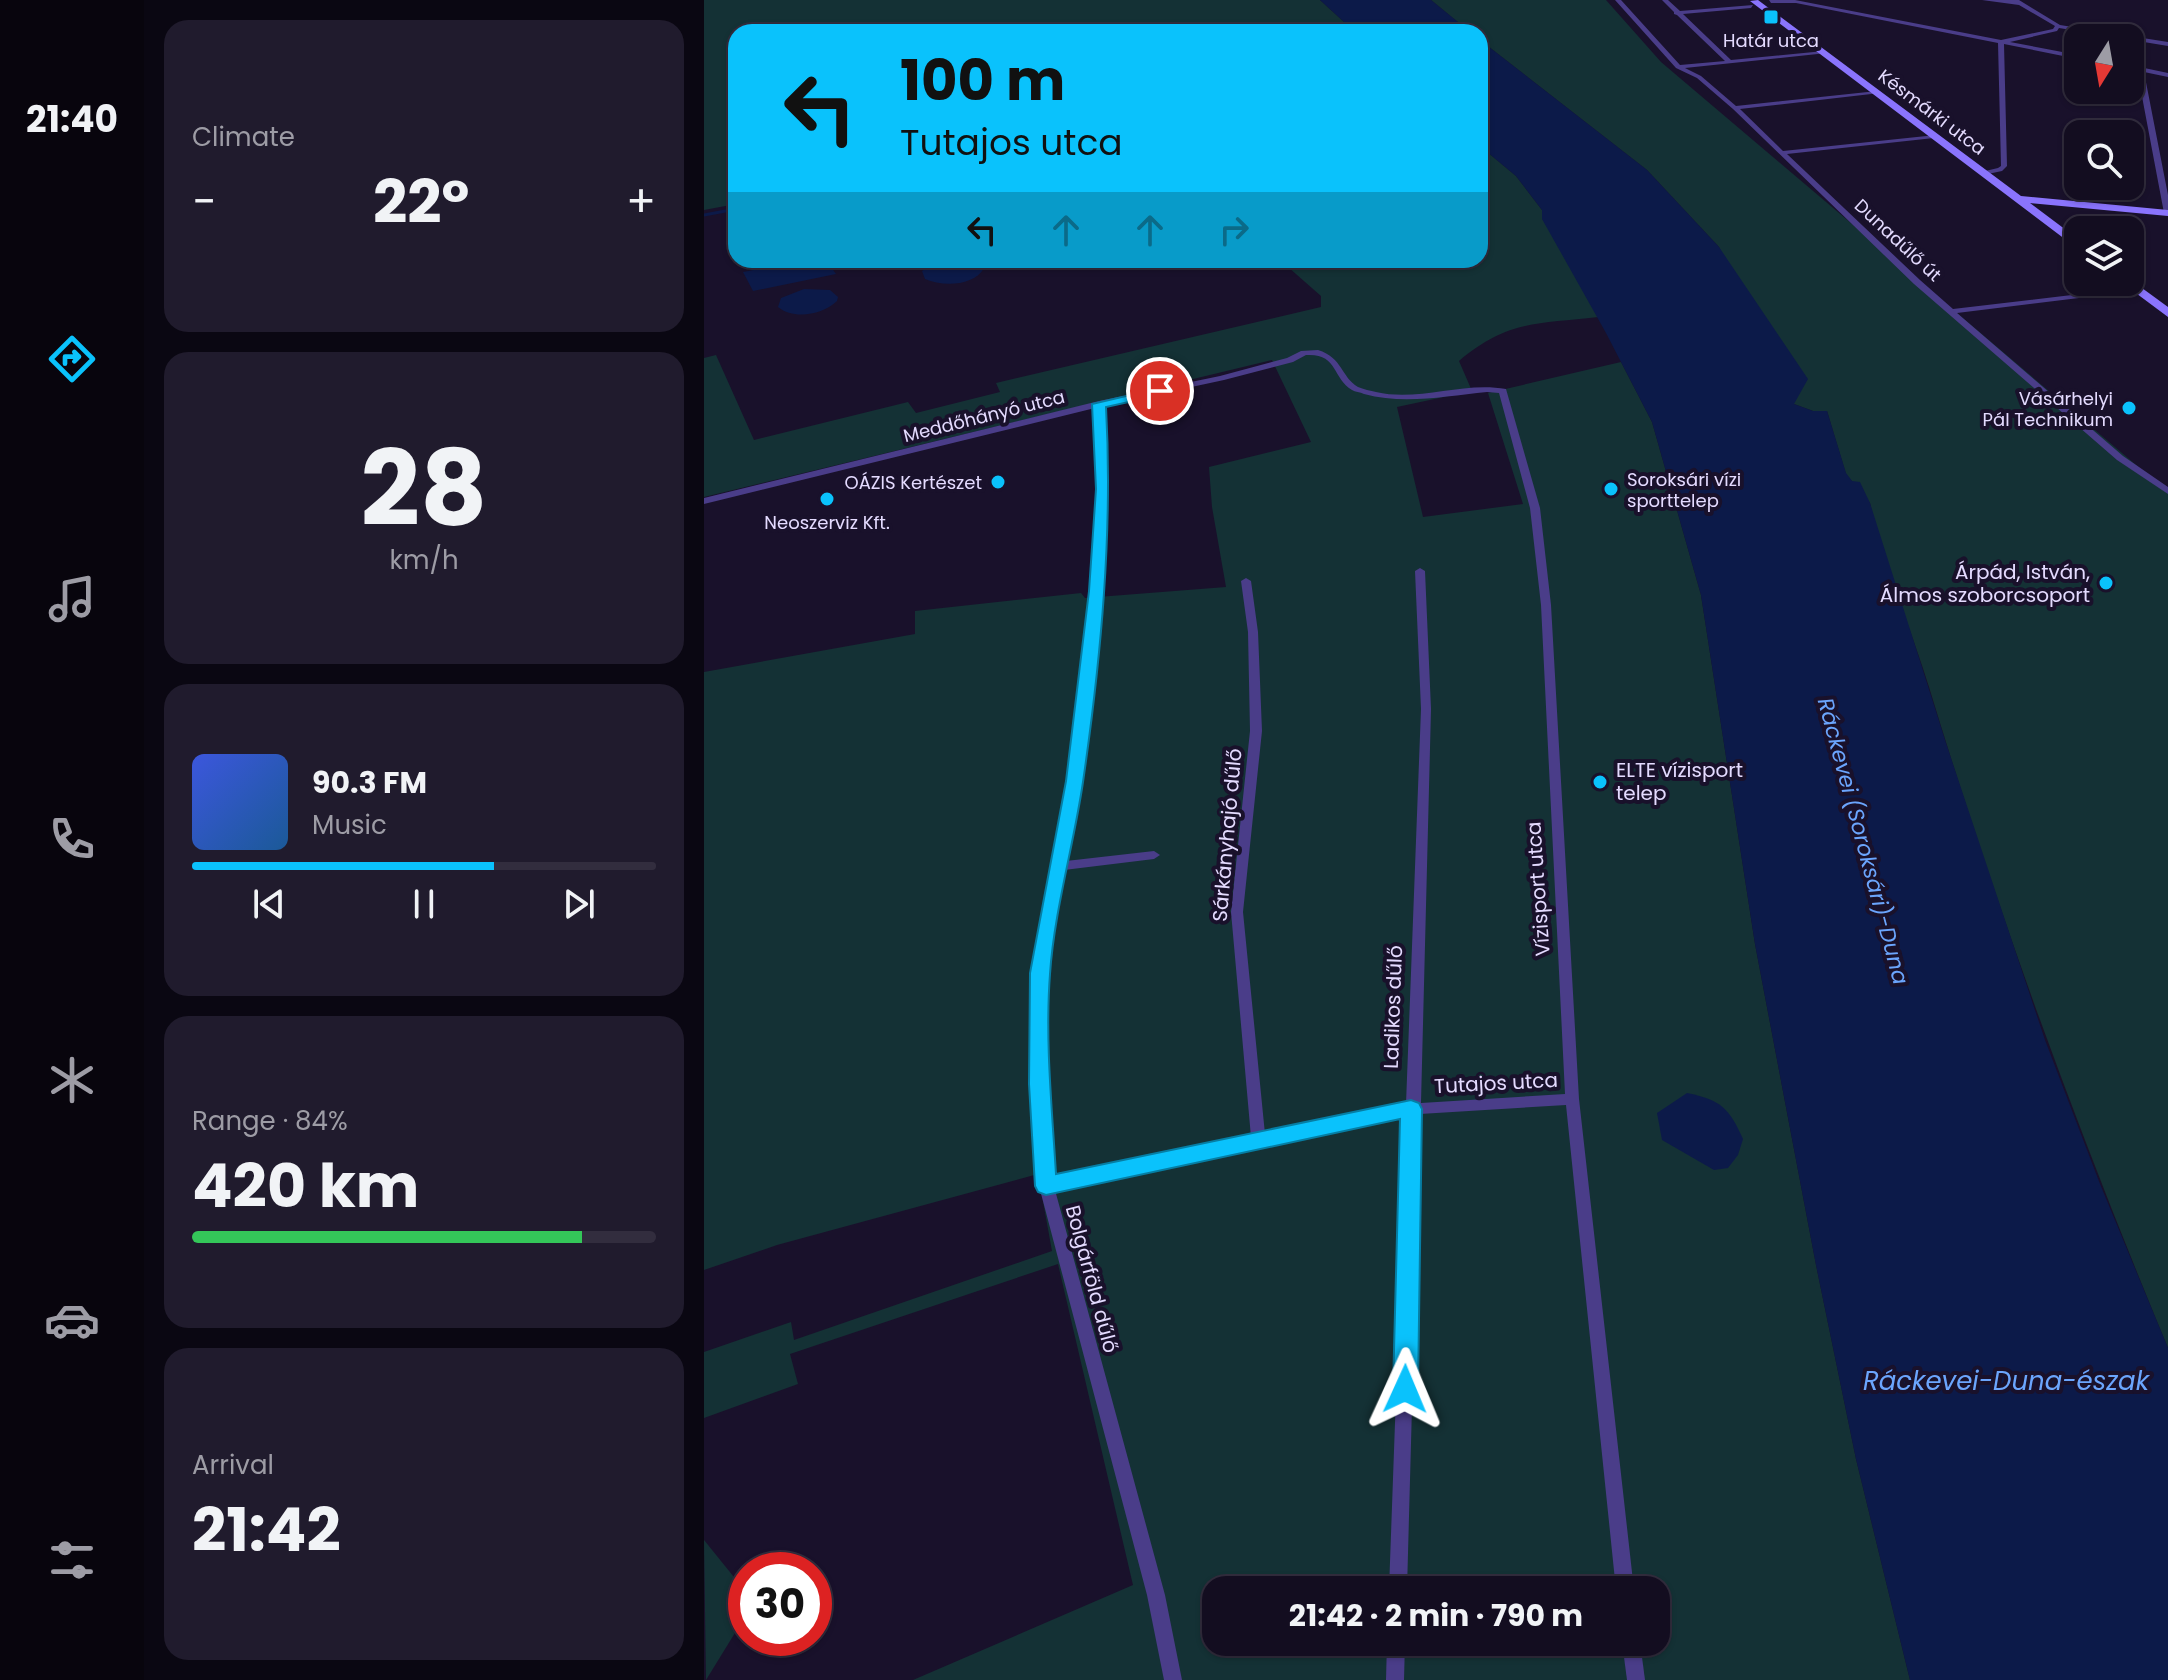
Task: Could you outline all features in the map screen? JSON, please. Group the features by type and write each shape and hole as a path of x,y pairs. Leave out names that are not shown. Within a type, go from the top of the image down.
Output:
{"street":[{"name":"Dunadűlő út","path":"1618,0 1678,67 1699,77 1735,108 1917,282 2112,451 2168,491"},
{"path":"1666,0 1729,61"},
{"path":"1666,0 1695,5 1702,10"},
{"path":"1787,0 2064,54"},
{"path":"1985,0 2017,2 2058,26 2168,44"},
{"path":"1676,13 1752,2"},
{"name":"Késmárki utca","path":"1752,2 1768,3 1824,53 2064,233"},
{"path":"1768,3 1796,2"},
{"path":"2001,42 2055,30 2058,26"},
{"path":"1983,173 2000,170 2004,166 2001,42"},
{"path":"1678,67 1824,53"},
{"path":"2144,70 2168,75"},
{"path":"2019,199 2168,213 2144,90"},
{"path":"1735,108 1877,93"},
{"path":"1780,153 1934,136"},
{"path":"1953,311 2064,295"},
{"path":"2144,295 2168,313"},
{"name":"Meddőhányó utca","path":"704,501 1318,352"},
{"name":"Vízisport utca","path":"1318,352 1328,356 1354,388 1378,395 1404,398 1496,389 1503,391 1535,508 1546,605 1572,1099 1623,1576"},
{"name":"Bolgárföld dűlő","path":"1099,404 1103,489 1097,591 1074,781 1040,973 1040,1084 1046,1186 1156,1595 1173,1680"},
{"name":"Ladikos dűlő","path":"1398,1576 1426,709 1420,571"},
{"name":"Sárkányhajó dűlő","path":"1246,581 1253,632 1256,731 1255,765 1237,912 1258,1140"},
{"path":"1060,866 1154,855"},
{"name":"Tutajos utca","path":"1046,1186 1411,1109 1572,1099"},
{"path":"1395,1680 1396,1656"},
{"path":"1633,1656 1636,1680"}],"green space":[{"path":"704,0 1320,0 1346,24 728,24 728,206 704,210"},
{"path":"1431,0 1606,0 1661,62 2168,492 2168,1348 2102,1185 2011,938 1870,503 1846,474 1827,411 1813,411 1794,404 1719,247 1647,170 1488,46 1488,24 1460,24"},
{"path":"1488,153 1516,176 1542,210 1543,219 1598,317 1524,326 1493,338 1459,361 1472,391 1397,407 1423,517 1523,504 1488,393 1621,362 1652,422 1701,595 1755,944 1816,1265 1856,1459 1910,1680 913,1680 1133,1585 1058,1264 790,1354 798,1384 704,1418 704,1352 791,1322 794,1340 1052,1251 1038,1174 777,1245 704,1270 704,672 915,634 915,611 1081,593 1085,598 1226,587 1212,507 1209,467 1311,442 1272,360 704,497 704,358 716,355 754,440 908,402 916,413 1000,392 996,383 1321,307 1321,296 1289,268 1488,268"},
{"path":"704,1540 728,1570 728,1644 706,1680"}],"water":[{"path":"1320,0 1431,0 1460,24 1346,24"},
{"name":"Ráckevei-Duna-észak","path":"1488,46 1647,170 1719,247 1808,379 1794,404 1813,411 1827,411 1846,473 1852,481 1860,482 1870,503 2045,1040 2168,1348 2168,1680 1910,1680 1856,1459 1816,1265 1755,944 1701,595 1652,422 1542,219 1542,210 1516,176 1488,153"},
{"path":"764,268 832,268 836,274 753,291 743,272"},
{"path":"927,268 984,268 973,278 958,283 925,279 922,271"},
{"path":"804,289 830,290 838,297 837,301 824,310 800,315 778,307 781,298"},
{"path":"1687,1093 1716,1102 1738,1128 1743,1139 1738,1155 1728,1168 1714,1170 1662,1140 1657,1113"}],"waterway":[{"path":"704,215 728,210"}],"place":[{"name":"Határ utca","path":"1771,17"},
{"name":"Vásárhelyi Pál Technikum","path":"2129,408"},
{"name":"OÁZIS Kertészet","path":"998,482"},
{"name":"Soroksári vízi sporttelep","path":"1611,489"},
{"name":"Neoszerviz Kft.","path":"827,499"},
{"name":"Árpád, István, Álmos szoborcsoport","path":"2106,583"},
{"name":"ELTE vízisport telep","path":"1600,782"}],"route":[{"path":"1160,391 1099,404 1103,489 1097,591 1074,781 1040,973 1040,1084 1046,1186 1411,1109 1405,1389"}],"water label":[{"name":"Ráckevei (Soroksári)-Duna","path":"1863,841"}]}
